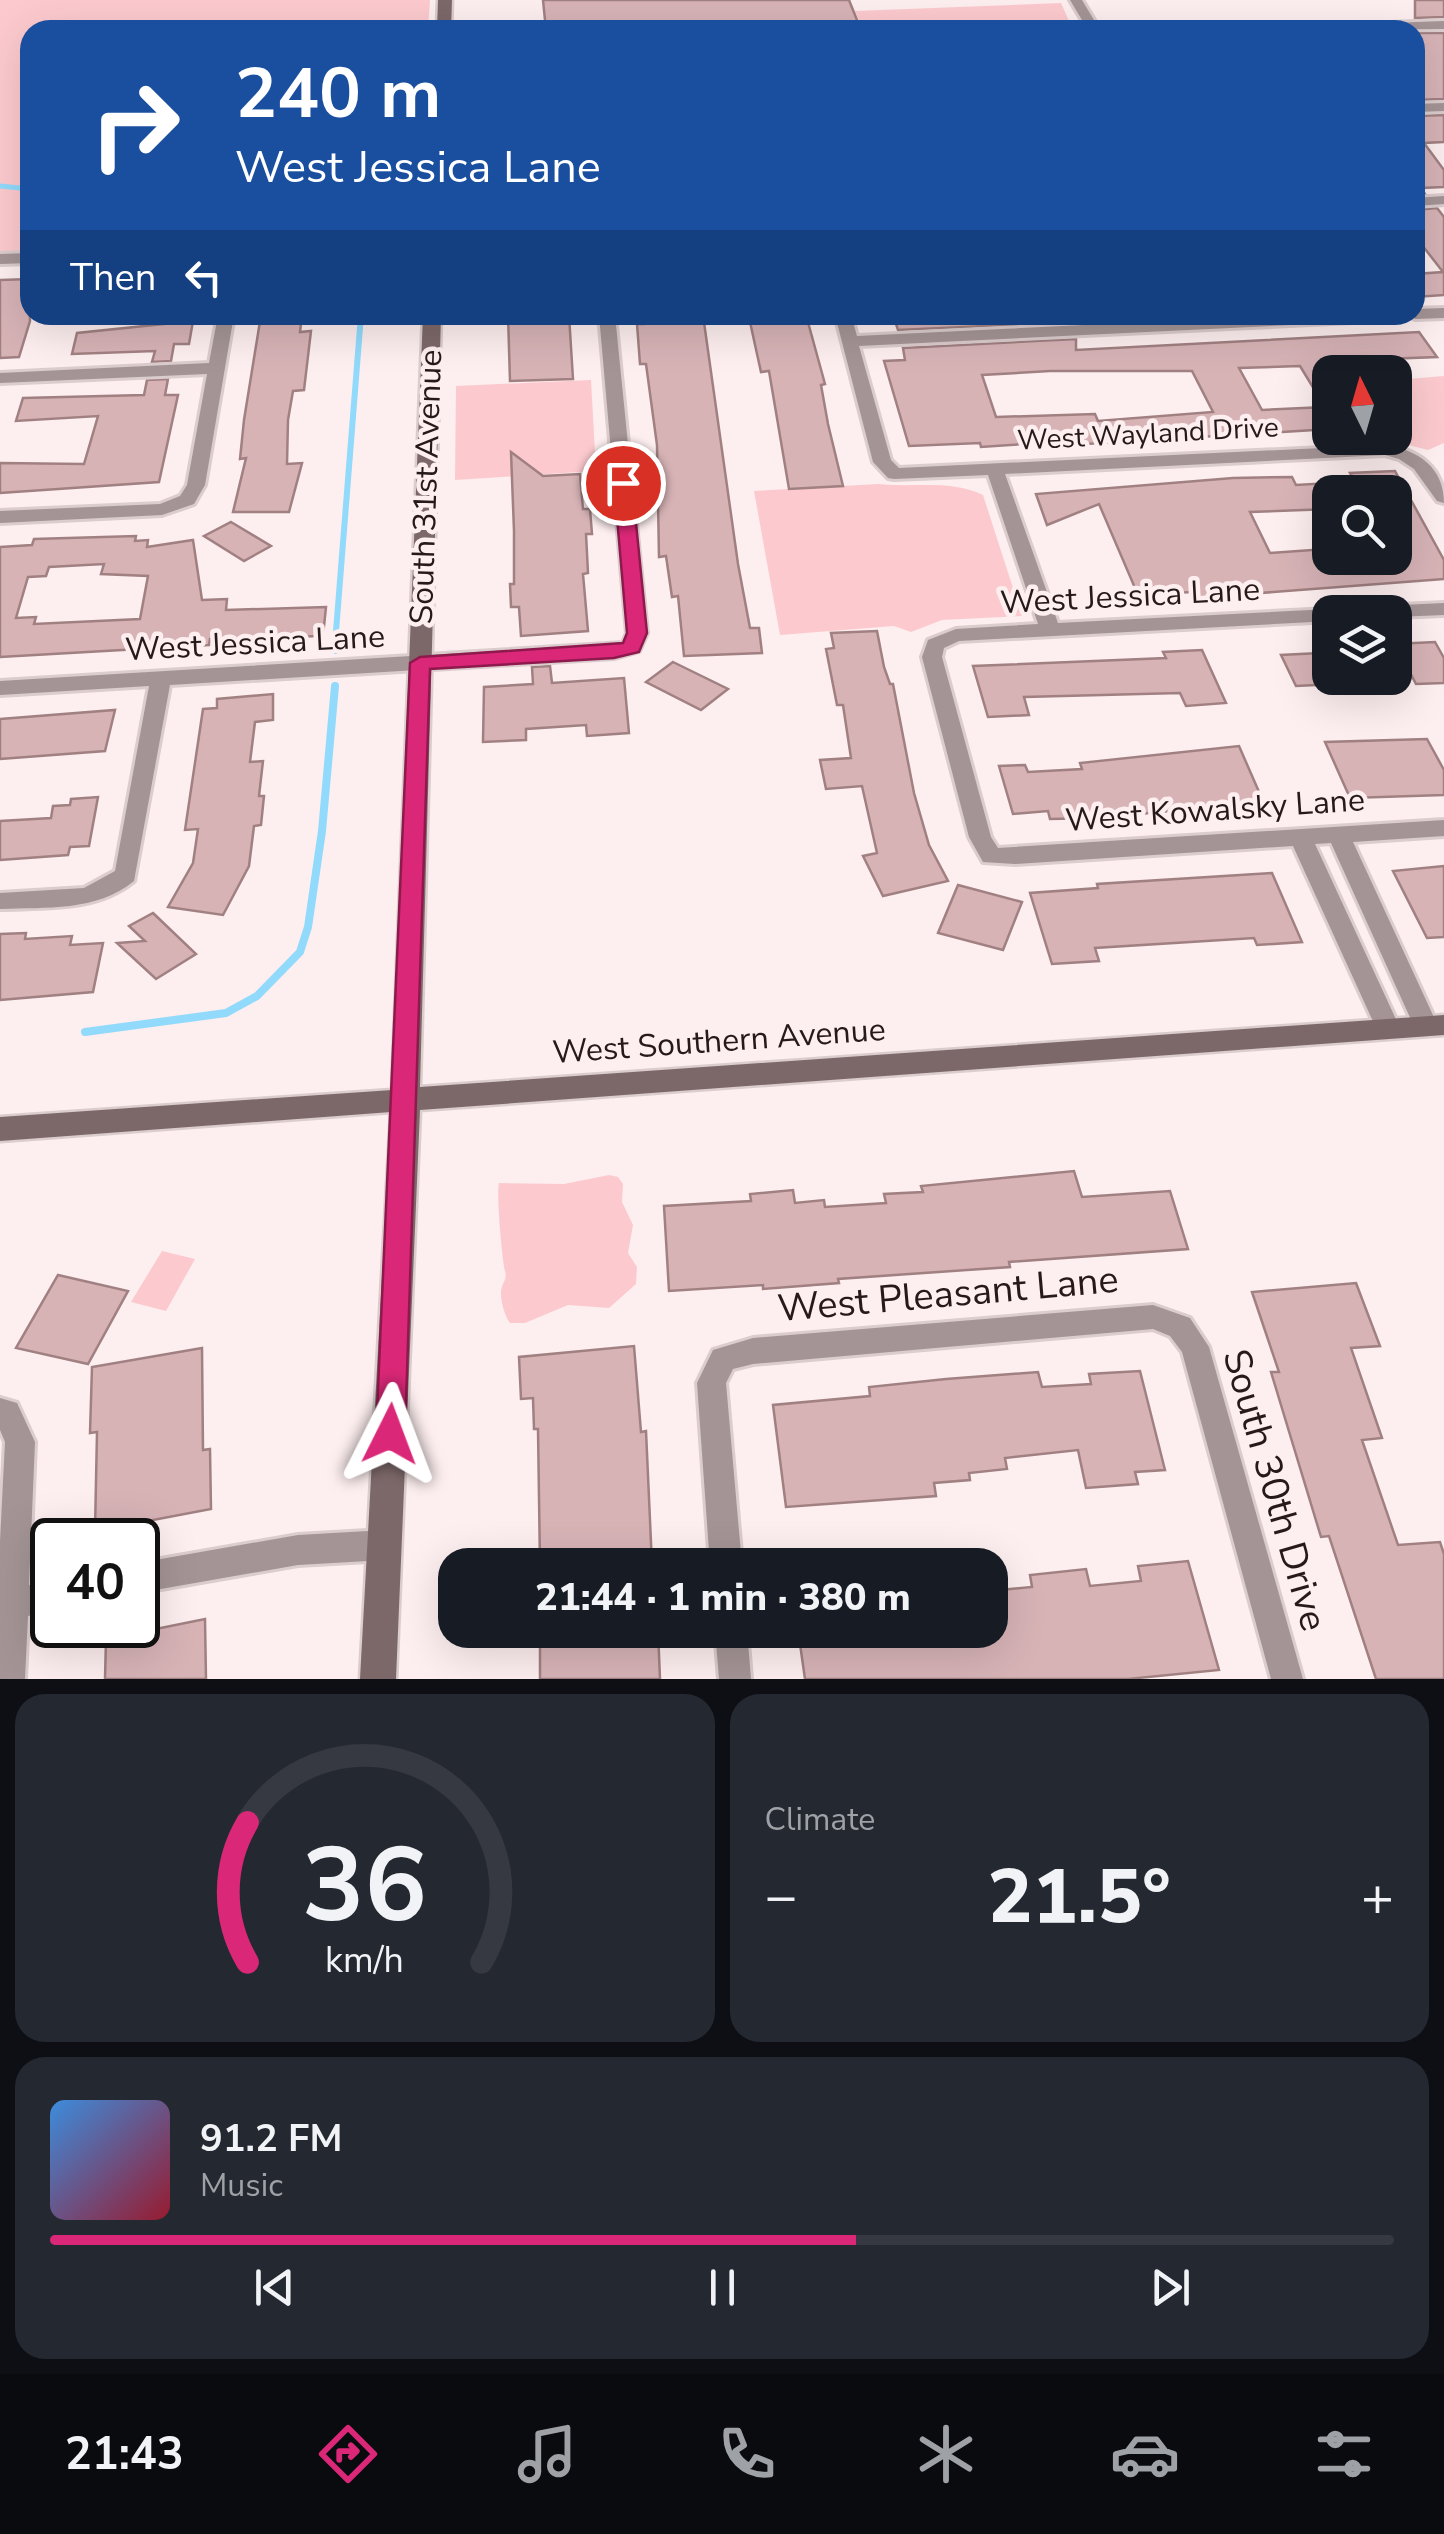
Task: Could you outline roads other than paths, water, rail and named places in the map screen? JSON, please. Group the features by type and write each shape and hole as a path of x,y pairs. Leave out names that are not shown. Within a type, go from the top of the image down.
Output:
{"street":[{"path":"0,517 162,509 187,500 196,485 224,325"},
{"name":"South 31st Avenue","path":"378,1679 406,1098 432,325"},
{"name":"West Jessica Lane","path":"0,688 614,652 632,647 637,633 608,325"},
{"path":"846,325 850,341 1128,325"},
{"name":"West Wayland Drive","path":"850,341 882,462 894,474 1376,450 1405,452 1422,463 1444,497"},
{"path":"0,378 217,368"},
{"path":"995,470 1050,630"},
{"path":"1412,611 1444,609"},
{"name":"West Jessica Lane","path":"991,856 980,837 932,657 935,644 956,635 1312,616"},
{"path":"0,901 88,895 118,883 129,865 160,678"},
{"name":"West Kowalsky Lane","path":"991,856 1444,828"},
{"path":"1339,835 1435,1025"},
{"path":"1300,837 1388,1028"},
{"name":"West Southern Avenue","path":"0,1128 1435,1025"},
{"name":"West Pleasant Lane","path":"725,1548 711,1383 723,1359 753,1350 1153,1317 1180,1327"},
{"name":"South 30th Drive","path":"1180,1327 1195,1347 1287,1679"},
{"path":"4,1411 20,1442 9,1679"},
{"path":"160,1574 298,1550 385,1545"},
{"path":"10,1605 30,1601"},
{"path":"732,1648 735,1679"}],"waterway":[{"path":"0,186 20,188"},
{"path":"335,644 360,325"},
{"path":"335,650 336,641"},
{"path":"85,1032 226,1013 257,996 300,952 308,927 322,831 335,686"}]}
